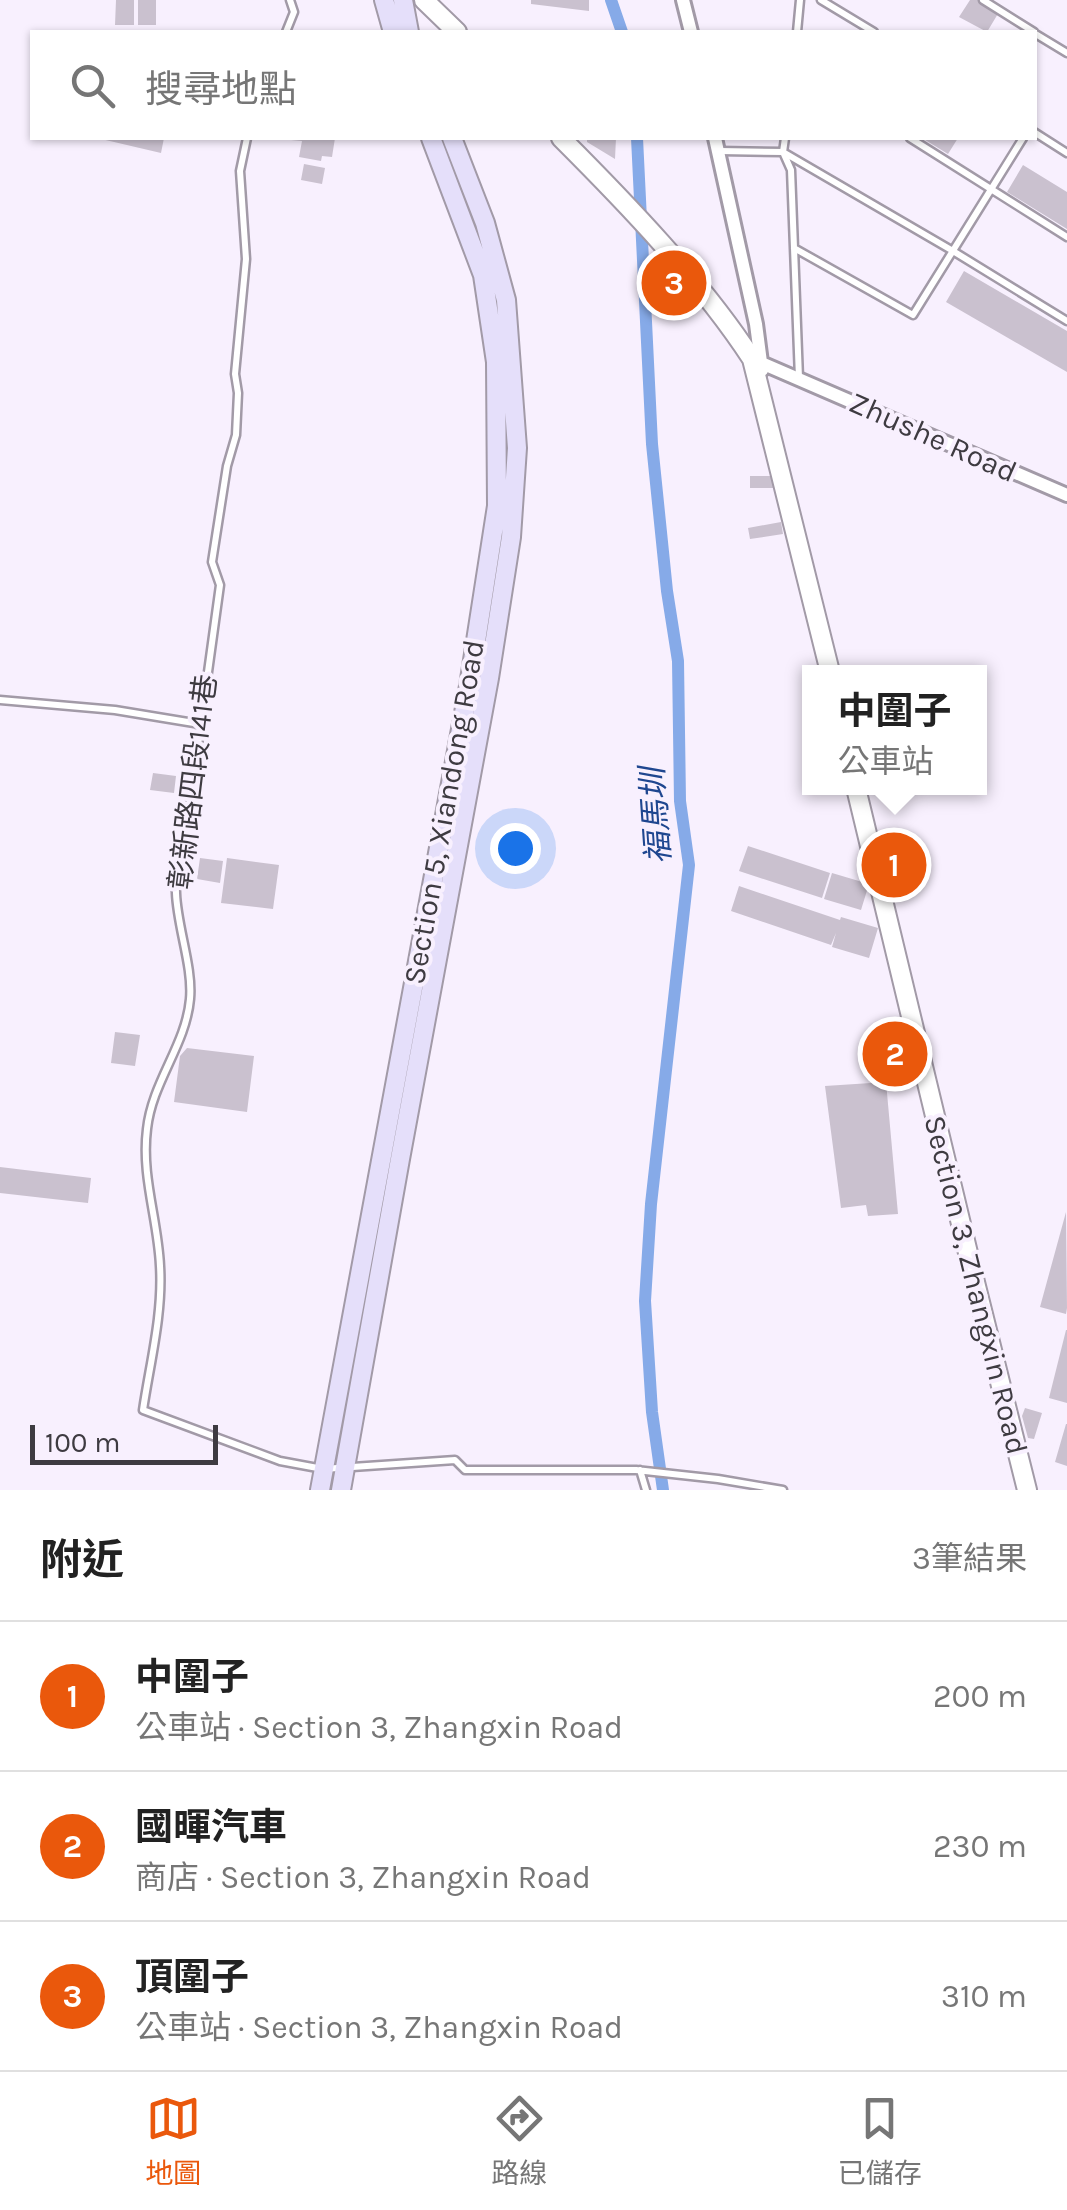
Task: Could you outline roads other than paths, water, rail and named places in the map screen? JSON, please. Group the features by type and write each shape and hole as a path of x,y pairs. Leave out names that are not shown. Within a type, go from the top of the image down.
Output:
{"main road":[{"path":"384,0 392,30"},
{"path":"402,0 410,30"},
{"name":"Section 5, Xiandong Road","path":"320,1490 469,686 498,506 496,362 483,275 433,140"},
{"name":"Section 5, Xiandong Road","path":"341,1490 489,678 511,536 517,448 506,300 485,223 453,140"}],"street":[{"path":"424,0 450,30"},
{"path":"684,0 691,30"},
{"path":"563,140 654,236 757,362"},
{"path":"717,144 756,324 760,387 828,665"},
{"name":"Zhushe Road","path":"757,362 1067,495"},
{"name":"Section 3, Zhangxin Road","path":"858,795 1027,1490"}],"lane":[{"path":"287,30 294,12 290,0"},
{"path":"796,30 800,0"},
{"path":"822,0 871,30"},
{"path":"983,0 1031,30"},
{"path":"1037,34 1067,53"},
{"path":"1037,134 1067,154"},
{"name":"彰新路四段141巷","path":"247,140 240,171 246,260 235,374 236,435 226,466 212,562 220,585 176,892 191,994 186,1026 160,1080 147,1128 147,1179 160,1266 159,1306 142,1410 280,1460 323,1469"},
{"path":"785,140 783,152 791,170 799,378"},
{"path":"913,140 1067,236"},
{"path":"794,248 913,315 1022,140"},
{"path":"717,144 783,152 1067,322"},
{"path":"0,700 115,710 200,724"},
{"path":"323,1469 455,1460 465,1470 645,1471 718,1478 783,1490"},
{"path":"645,1471 646,1490"}],"waterway":[{"name":"福馬圳","path":"611,0 621,30"},
{"name":"福馬圳","path":"637,140 652,444 678,661 680,801 689,865 651,1204 645,1301 652,1412 663,1490"}],"place":[{"name":"頂圍子","path":"674,283"},
{"name":"中圍子","path":"894,865"},
{"name":"國暉汽車","path":"895,1054"}]}
